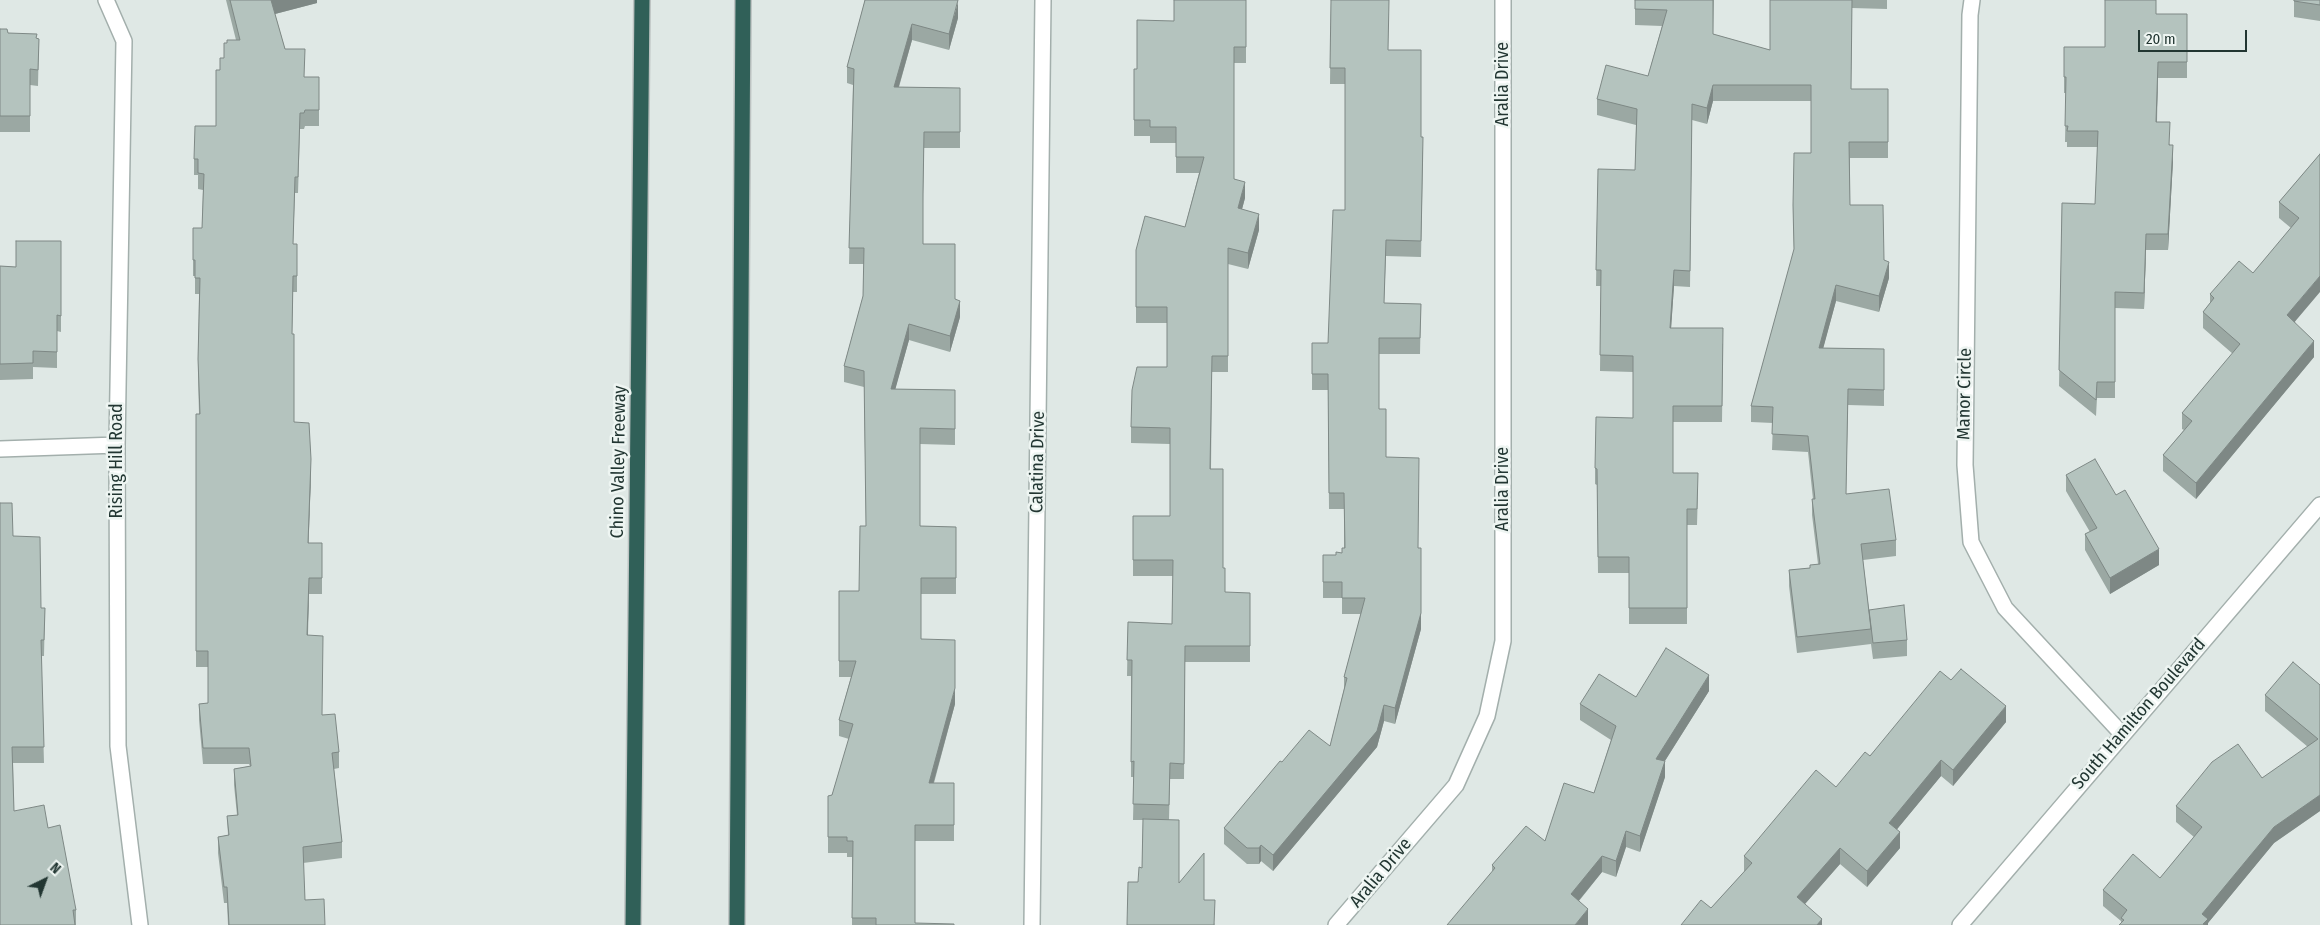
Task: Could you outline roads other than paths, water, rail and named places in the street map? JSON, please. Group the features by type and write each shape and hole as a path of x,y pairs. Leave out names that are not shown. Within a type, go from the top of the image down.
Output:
{"highway":[{"name":"Chino Valley Freeway","path":"633,925 642,0"},
{"path":"737,925 743,0"}],"street":[{"name":"Rising Hill Road","path":"106,0 124,41 117,445 118,746 140,925"},
{"name":"Calatina Drive","path":"1032,925 1043,0"},
{"name":"Aralia Drive","path":"1336,925 1456,785 1486,716 1503,641 1503,0"},
{"name":"Manor Circle","path":"1972,0 1970,15 1965,465 1971,542 2005,608 2122,734"},
{"path":"0,449 117,445"},
{"name":"South Hamilton Boulevard","path":"1960,925 2320,505"}]}
